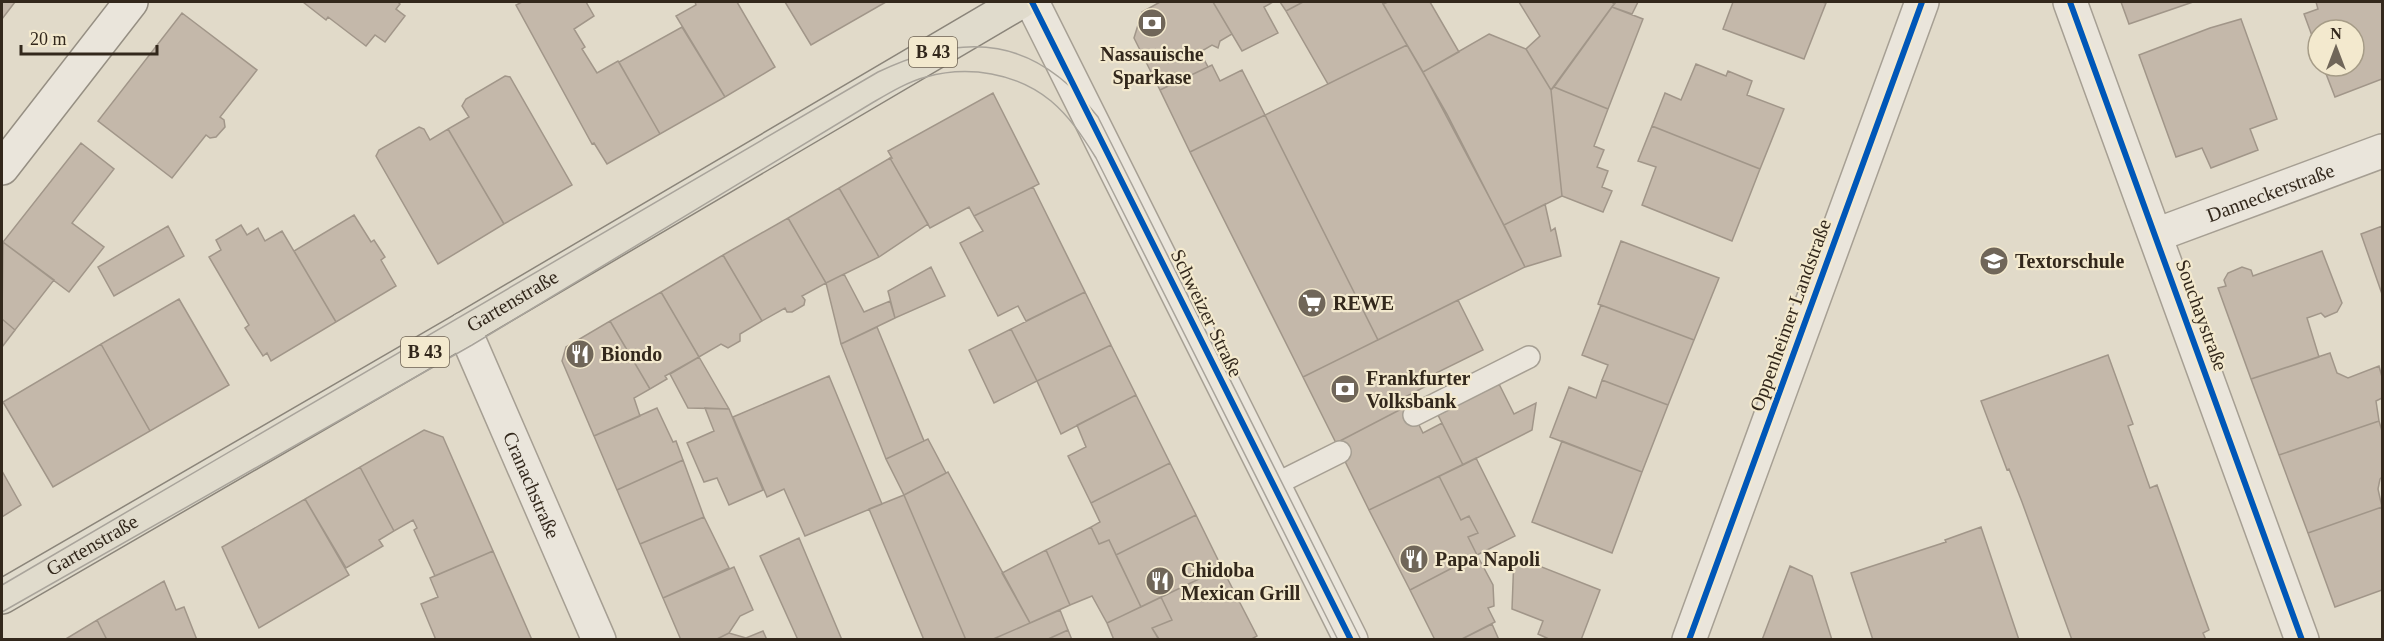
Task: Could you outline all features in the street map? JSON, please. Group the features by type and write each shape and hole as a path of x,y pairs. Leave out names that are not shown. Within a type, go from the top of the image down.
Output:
{"main road":[{"name":"Gartenstraße","path":"2,597 1020,2"}],"street":[{"path":"2,168 131,2"},
{"name":"Schweizer Straße","path":"1032,2 1351,639"},
{"name":"Oppenheimer Landstraße","path":"1689,639 1922,2"},
{"name":"Souchaystraße","path":"2070,2 2302,639"},
{"name":"Danneckerstraße","path":"2156,235 2382,151"},
{"name":"Cranachstraße","path":"464,329 599,639"}],"lane":[{"path":"1414,415 1529,357"},
{"path":"1274,485 1340,452"}],"building":[{"path":"2,2 15,2 2,19"},
{"path":"303,2 398,2 400,4 396,9 405,16 385,42 375,35 366,46 328,17 326,20"},
{"path":"522,2 586,2 594,16 574,29 585,47 582,49 597,73 618,61 660,134 607,164 594,143 592,144 516,5"},
{"path":"695,2 737,2 775,67 725,97 676,16 696,5"},
{"path":"785,2 886,2 811,45"},
{"path":"1160,2 1213,2 1232,34 1220,41 1218,48 1212,45 1200,52 1208,67 1160,90 1134,38 1142,12"},
{"path":"1213,2 1273,2 1264,7 1278,33 1242,51"},
{"path":"1280,2 1303,2 1286,11"},
{"path":"1303,2 1382,2 1407,45 1328,84 1286,11"},
{"path":"1430,2 1459,52 1423,72 1383,4"},
{"path":"1519,2 1612,2 1614,4 1551,90 1526,49 1540,36"},
{"path":"1616,2 1638,2 1632,14 1612,7"},
{"path":"1733,2 1826,3 1804,59 1723,29"},
{"path":"2121,2 2193,2 2129,24"},
{"path":"2316,2 2382,2 2382,79 2335,97 2328,78 2366,78 2366,18 2306,19 2304,14 2318,9"},
{"path":"1612,7 1643,19 1608,109 1554,87"},
{"path":"182,13 257,70 220,117 224,120 225,127 216,137 210,138 206,135 172,178 98,121"},
{"path":"2241,19 2277,119 2250,129 2258,150 2211,168 2202,148 2176,157 2139,55 2210,28"},
{"path":"682,27 725,97 660,134 619,62"},
{"path":"1489,34 1526,49 1551,90 1562,196 1504,225 1423,72"},
{"path":"1407,45 1447,114 1525,267 1378,340 1265,115"},
{"path":"1696,64 1726,76 1728,71 1752,81 1747,95 1784,109 1760,169 1652,126 1665,93 1681,100"},
{"path":"1212,65 1220,81 1242,70 1265,115 1190,152 1160,90"},
{"path":"505,76 510,77 572,185 504,224 448,129 469,117 462,106 466,99"},
{"path":"1554,87 1608,109 1594,146 1604,150 1597,167 1608,171 1602,187 1612,191 1603,212 1562,196 1551,90"},
{"path":"993,93 1039,184 974,216 969,207 930,228 888,151"},
{"path":"1265,115 1378,340 1303,377 1190,152"},
{"path":"1652,126 1760,169 1732,241 1642,205 1656,167 1638,161"},
{"path":"419,127 424,129 430,140 448,129 504,224 438,264 376,156 379,150"},
{"path":"81,143 114,169 72,223 104,247 69,292 3,242"},
{"path":"890,158 928,224 879,257 839,188"},
{"path":"1033,187 1085,292 1026,321 1018,306 998,316 960,243 983,231 974,216"},
{"path":"839,188 879,257 826,283 788,218"},
{"path":"1545,204 1551,231 1555,228 1561,256 1525,267 1504,225"},
{"path":"354,215 371,242 374,240 385,257 381,260 396,286 336,322 294,251"},
{"path":"788,218 826,283 802,296 805,300 804,305 792,312 787,312 785,308 762,321 723,255"},
{"path":"241,225 247,235 258,228 265,241 282,231 336,322 271,361 267,353 263,356 245,328 249,325 209,257 221,250 216,240"},
{"path":"168,226 184,256 114,296 98,267"},
{"path":"2382,226 2382,294 2361,234"},
{"path":"1621,241 1719,278 1694,340 1598,304"},
{"path":"3,242 54,280 15,330 2,319"},
{"path":"2322,251 2342,303 2337,312 2325,317 2321,313 2307,318 2319,357 2251,379 2218,288 2226,286 2224,280 2228,273 2242,267 2251,270 2253,276"},
{"path":"723,255 762,321 740,334 740,341 728,348 721,344 699,357 661,292"},
{"path":"931,267 945,296 895,318 888,291"},
{"path":"844,274 864,312 890,301 895,318 841,344 826,283"},
{"path":"661,292 699,357 665,376 667,379 650,389 610,321"},
{"path":"1085,292 1111,345 1037,381 1011,329"},
{"path":"179,299 229,385 150,431 101,344"},
{"path":"1458,300 1483,350 1430,376 1434,382 1405,397 1409,405 1336,443 1303,377"},
{"path":"1601,305 1694,340 1668,405 1602,380 1608,365 1582,355"},
{"path":"2,319 15,330 2,347"},
{"path":"610,321 650,389 634,398 640,416 594,436 562,361 566,347"},
{"path":"877,327 924,441 886,459 841,344"},
{"path":"1011,329 1037,381 994,403 969,350"},
{"path":"101,344 150,431 53,487 3,402"},
{"path":"1111,345 1136,395 1061,434 1037,381"},
{"path":"2330,353 2337,373 2348,378 2379,366 2382,377 2382,398 2376,401 2379,421 2279,455 2251,379"},
{"path":"2108,355 2133,424 2128,426 2150,488 2157,485 2209,630 2203,633 2206,640 2072,640 2022,502 2009,469 2007,470 1981,401"},
{"path":"699,357 729,409 688,408 670,374"},
{"path":"829,376 882,504 805,536 784,489 767,497 733,417"},
{"path":"1602,380 1668,405 1642,472 1550,437 1569,387 1596,398"},
{"path":"1499,384 1514,414 1536,403 1532,430 1463,465 1438,415"},
{"path":"1136,395 1170,463 1091,503 1068,456 1086,447 1077,425"},
{"path":"1409,405 1423,433 1442,423 1463,465 1369,510 1336,443"},
{"path":"657,408 673,442 676,441 683,460 617,490 594,436"},
{"path":"705,408 729,409 763,490 729,505 717,478 704,482 687,443 714,431"},
{"path":"2379,421 2382,431 2382,477 2378,489 2382,507 2308,533 2279,455"},
{"path":"424,430 443,437 493,551 435,576 414,530 417,528 413,520 394,531 360,467"},
{"path":"928,439 946,473 904,495 886,459"},
{"path":"1562,441 1642,472 1612,553 1532,522"},
{"path":"1476,458 1515,536 1477,555 1468,537 1478,533 1469,516 1461,520 1439,476"},
{"path":"683,460 704,517 640,544 617,490"},
{"path":"1170,463 1196,515 1116,555 1109,540 1099,544 1091,527 1100,522 1091,503"},
{"path":"360,467 394,531 379,540 383,546 346,568 305,499"},
{"path":"2,471 21,505 2,517"},
{"path":"948,472 1030,623 991,640 966,640 904,495"},
{"path":"1439,476 1461,520 1469,516 1478,533 1468,537 1477,555 1410,590 1369,510"},
{"path":"904,495 966,640 924,640 869,509"},
{"path":"305,499 349,575 259,628 222,547"},
{"path":"2382,507 2382,590 2335,607 2308,533"},
{"path":"1196,515 1222,568 1141,607 1116,555"},
{"path":"704,517 729,568 663,598 640,544"},
{"path":"1091,527 1099,544 1109,540 1141,607 1107,623 1092,596 1070,605 1046,550"},
{"path":"1981,527 2019,640 1873,640 1851,573 1946,542 1945,540"},
{"path":"799,538 842,640 798,640 760,556"},
{"path":"1046,550 1070,605 1030,623 1002,573"},
{"path":"493,551 532,640 436,640 421,604 438,597 430,578"},
{"path":"1477,555 1493,585 1494,606 1488,608 1495,622 1460,640 1435,640 1410,590"},
{"path":"1514,556 1600,590 1581,640 1551,640 1538,634 1543,621 1512,609"},
{"path":"1790,566 1812,576 1832,640 1762,640"},
{"path":"734,567 753,610 740,616 729,633 715,640 681,640 663,598"},
{"path":"1222,568 1257,636 1250,640 1159,640 1152,628 1172,620 1161,597"},
{"path":"164,581 176,610 184,607 197,640 107,640 97,620"},
{"path":"1161,597 1172,620 1152,628 1159,639 1114,640 1107,623"},
{"path":"1060,610 1068,630 1046,640 991,640"},
{"path":"97,620 107,640 64,640"},
{"path":"1492,624 1499,640 1460,640"},
{"path":"1068,630 1072,640 1046,640"},
{"path":"763,631 767,640 715,640 729,633 746,638"}],"tram line":[{"path":"2,585 878,72 941,50 970,47 998,49 1024,57 1050,70 1074,90 1098,117 1361,640"},
{"path":"2,612 472,345 892,92 912,82 942,73 975,72 1008,78 1038,91 1064,114 1091,150 1338,640"}],"cycle path":[{"path":"1032,2 1351,640"},
{"path":"1689,640 1922,2"},
{"path":"2070,2 2302,640"}],"place":[{"name":"Nassauische Sparkase","path":"1152,23"},
{"name":"Textorschule","path":"1994,261"},
{"name":"REWE","path":"1312,303"},
{"name":"Biondo","path":"580,354"},
{"name":"Frankfurter Volksbank","path":"1345,389"},
{"name":"Papa Napoli","path":"1414,559"},
{"name":"Chidoba Mexican Grill","path":"1160,581"}]}
